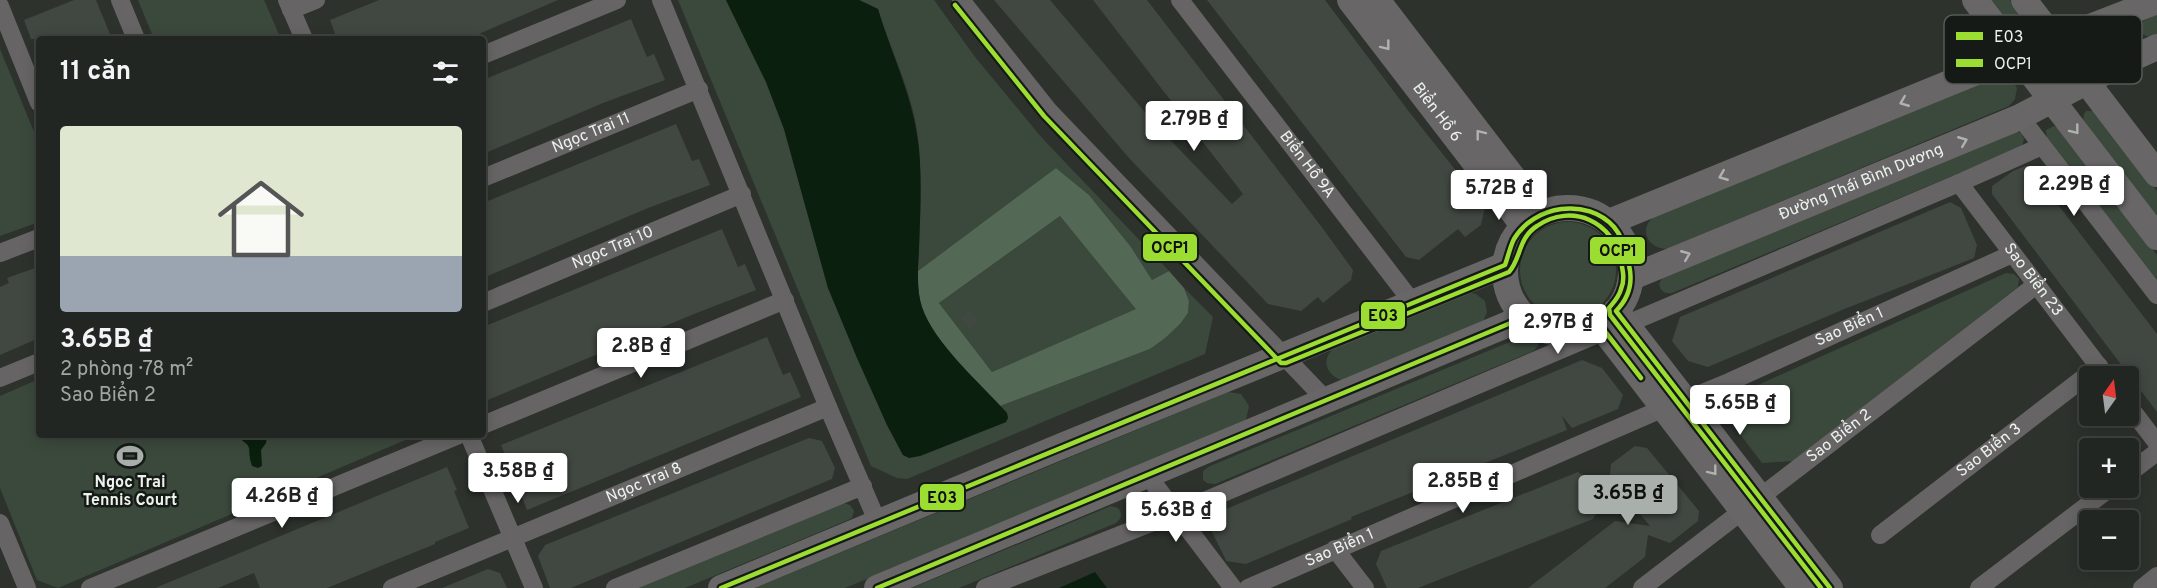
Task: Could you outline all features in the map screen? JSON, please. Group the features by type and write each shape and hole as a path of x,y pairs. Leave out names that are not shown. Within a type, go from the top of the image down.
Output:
{"main road":[{"name":"Biển Hồ 6","path":"1350,0 1532,220"},
{"name":"Biển Hồ 6","path":"1377,0 1532,220"},
{"path":"1976,0 1987,15"},
{"path":"2024,0 2036,15"},
{"path":"2120,15 2157,1"},
{"name":"Đường Thái Bình Dương","path":"2142,54 2157,47"},
{"path":"1609,222 1947,84"},
{"path":"2040,84 2157,237"},
{"name":"Đường Thái Bình Dương","path":"1632,278 2020,117 2083,84"},
{"path":"2089,84 2157,174"},
{"path":"1571,207 1596,214 1609,222 1620,233 1627,247 1632,278 1628,293 1612,323 1580,333 1556,333 1544,329 1525,317 1517,308 1507,288 1505,265 1510,244 1532,220 1558,208 1571,207"},
{"path":"721,588 1505,265"},
{"path":"877,588 1525,317"},
{"path":"1612,323 1751,504 1830,588"},
{"path":"1751,504 1802,588"}],"street":[{"path":"10,0 0,5 36,95"},
{"path":"120,0 135,36"},
{"path":"303,36 289,5 316,0"},
{"path":"486,54 617,0"},
{"path":"661,0 878,523"},
{"path":"961,0 1049,111 1325,399"},
{"name":"Biển Hồ 9A","path":"1180,0 1413,303"},
{"name":"Ngọc Trai 11","path":"486,177 699,89"},
{"path":"2020,117 2157,296"},
{"path":"985,588 1176,513 1612,323 1959,183 2042,146"},
{"name":"Sao Biển 23","path":"1959,183 2098,366"},
{"name":"Ngọc Trai 10","path":"486,302 742,194"},
{"path":"0,253 36,239"},
{"name":"Sao Biển 1","path":"1248,588 1729,382 2012,254"},
{"name":"Sao Biển 2","path":"1642,588 2036,285"},
{"path":"486,424 784,300"},
{"path":"0,378 36,363"},
{"name":"Sao Biển 3","path":"1880,535 2079,388"},
{"name":"Ngọc Trai 8","path":"392,588 828,407"},
{"path":"2139,419 2157,443"},
{"path":"90,588 452,438"},
{"path":"470,438 534,588"},
{"path":"2139,466 2157,452"},
{"path":"1148,476 1233,588"},
{"path":"615,588 863,486"},
{"path":"1979,588 2097,498"},
{"path":"0,523 27,588"},
{"path":"1335,549 1365,588"},
{"path":"2142,588 2157,576"}],"shaded area":[{"path":"138,0 264,0 280,36 153,36"},
{"path":"678,0 726,0 766,82 784,129 828,288 887,425 903,455 920,456 1006,422 1007,413 1000,406 1150,349 1180,324 1188,313 1189,301 1184,288 1213,317 1205,354 907,479 897,478 871,466"},
{"path":"726,0 859,0 878,9 908,95 919,149 921,186 918,278 922,307 928,321 947,349 1007,413 1006,422 920,456 909,458 903,455 887,425 828,288 784,129 766,82"},
{"path":"859,0 934,0 975,57 1042,138 1169,271 1152,280 1131,247 1089,195 1056,168 918,271 920,175 915,119 878,9"},
{"path":"1989,0 2010,0 2018,12 2017,15 2001,15"},
{"path":"2157,14 2157,35 2148,36 2142,34 2142,22"},
{"path":"0,49 36,137 36,223 0,236"},
{"path":"1976,84 2015,84 2017,88 2015,99 2009,106 1667,249 1654,246 1647,237 1647,226 1655,216"},
{"path":"2086,111 2098,114 2157,191 2157,219 2083,121"},
{"path":"2054,126 2060,129 2157,255 2157,283 2047,139 2046,130"},
{"path":"2014,131 2021,133 2024,139 2019,148 1672,293 1664,292 1660,287 1662,278"},
{"path":"1056,168 1089,195 1131,247 1152,280 1169,271 1184,288 1189,301 1188,313 1180,324 1150,349 1000,406 956,360 936,335 921,304 918,271","holes":["1060,216 1136,309 992,372 939,303"]},
{"path":"1060,216 1137,309 992,372 939,303"},
{"path":"1568,222 1586,226 1602,236 1612,252 1616,270 1612,288 1602,304 1586,314 1568,318 1550,314 1534,304 1524,288 1520,270 1524,252 1534,236 1550,226"},
{"path":"2006,273 2014,274 2019,279 2018,287 1793,461 1762,463 1730,421 1738,394"},
{"path":"1470,293 1476,294 1485,301 1487,312 1483,322 1341,380 1328,370 1328,356 1335,347"},
{"path":"1529,334 1535,336 1538,342 1538,346 1533,351 1215,484 1203,480 1203,471 1210,466"},
{"path":"36,380 36,438 410,438 58,588 37,580 0,488 0,396"},
{"path":"1228,392 1241,394 1249,406 1246,420 1240,424 845,588 755,588"},
{"path":"239,438 267,438 261,450 262,466 258,468 252,466 249,448"},
{"path":"844,503 850,505 854,511 852,518 685,588 636,588"},
{"path":"1111,506 1118,508 1121,514 1116,523 959,588 912,588"},
{"path":"1095,572 1107,588 1059,588"}],"building":[{"path":"74,0 96,0 111,36 36,36 36,39 31,39 24,20"},
{"path":"379,0 558,0 474,36 336,36 330,20"},
{"path":"994,0 1050,0 1155,124 1232,204 1243,194 1093,0 1147,0 1321,226 1353,270 1351,280 1323,303 1318,297 1301,311 1268,304 1129,158"},
{"path":"1207,0 1325,0 1410,113 1485,207 1481,225 1465,237 1458,229 1419,260 1406,257"},
{"path":"631,19 647,57 654,54 665,80 603,103 486,153 486,79"},
{"path":"676,124 692,161 699,159 710,185 648,208 486,277 486,202"},
{"path":"2028,166 2157,334 2157,412 2139,388 2139,366 2122,366 1992,194 1992,186 2013,171"},
{"path":"1950,202 1961,208 1977,245 1974,258 1842,310 1708,367 1688,361 1672,341 1680,317"},
{"path":"722,229 738,267 745,264 756,290 486,401 486,326"},
{"path":"35,268 36,339 0,355 0,287 9,283 7,278"},
{"path":"970,310 979,322 970,330 960,318"},
{"path":"767,337 783,375 790,372 801,397 527,510 501,445"},
{"path":"1582,360 1602,368 1623,395 1618,409 1572,428 1562,416 1567,430 1351,517 1352,519 1246,564 1226,561 1212,532 1219,512"},
{"path":"809,438 822,441 835,468 832,479 571,588 550,588 538,556 545,545"},
{"path":"1635,446 1647,448 1699,511 1698,521 1670,543 1648,535 1645,557 1605,588 1528,588 1615,521 1650,526 1634,507 1643,499 1632,503 1610,476 1611,464"},
{"path":"447,467 469,528 435,542 435,544 327,588 260,588 254,573 218,588 155,588"},
{"path":"1578,472 1588,479 1600,507 1593,519 1418,588 1387,588 1376,564 1381,551"},
{"path":"488,569 500,573 507,588 442,588"}],"transit line":[{"name":"OCP1","path":"955,5 1044,116 1281,363 1286,363 1509,272 1526,236 1537,226 1550,219 1577,216 1601,227 1617,248 1623,272 1622,286 1618,297 1609,308 1610,315 1821,588"},
{"name":"E03","path":"721,588 1505,265 1511,245 1523,227 1547,212 1561,209 1590,211 1603,218 1620,235 1627,254 1630,284 1624,301 1616,311 1830,588"},
{"name":"E03","path":"877,588 1525,317 1544,327 1561,332 1579,331 1600,325 1641,378"}],"place":[{"name":"Ngoc Trai Tennis Court","path":"130,456"}]}
